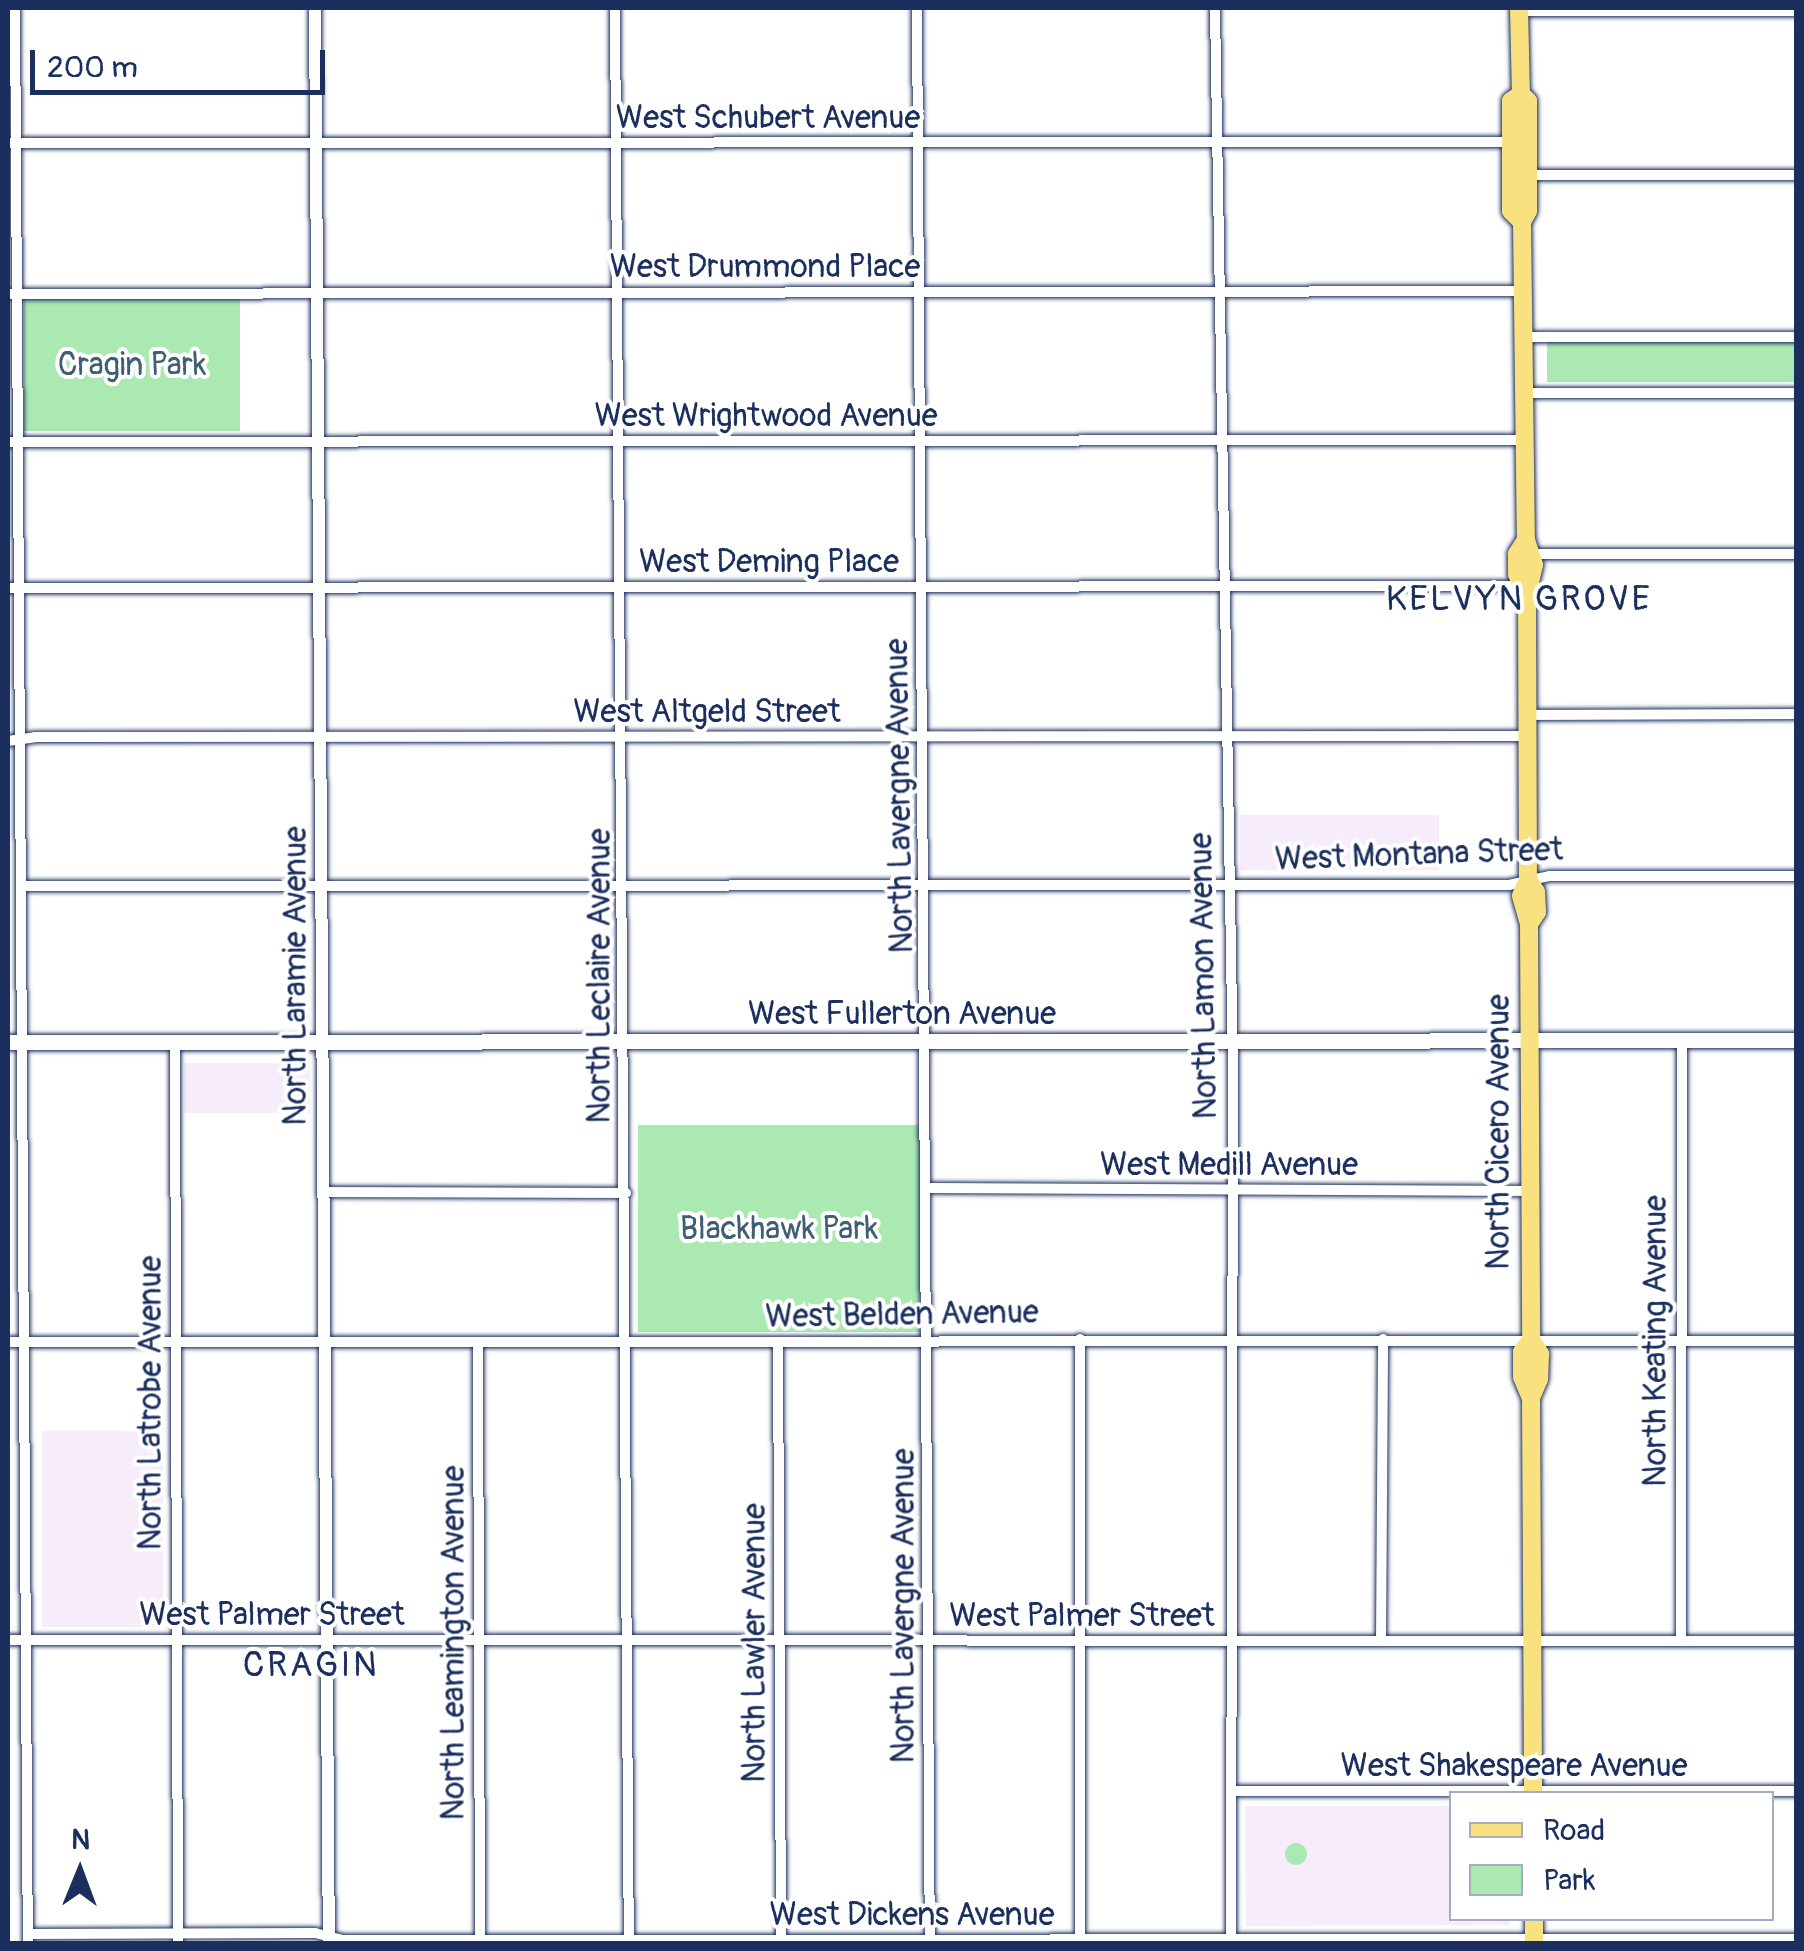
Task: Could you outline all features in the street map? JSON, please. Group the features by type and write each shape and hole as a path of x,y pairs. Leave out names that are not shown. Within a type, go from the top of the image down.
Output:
{"main road":[{"name":"North Cicero Avenue","path":"1519,9 1520,94 1528,100 1520,142 1520,175 1528,211 1522,222 1530,547 1517,554 1526,589 1528,880 1536,892 1537,912 1529,924 1530,1340 1540,1354 1539,1379 1531,1398 1533,1791"},
{"name":"West Fullerton Avenue","path":"16,1042 1796,1040"}],"street":[{"path":"15,8 14,588 22,739 23,886 16,1042 26,1342 28,1938"},
{"name":"North Laramie Avenue","path":"314,8 328,1940"},
{"name":"North Leclaire Avenue","path":"615,8 626,1042 629,1942"},
{"name":"North Lavergne Avenue","path":"916,8 926,885 930,1942"},
{"name":"North Lamon Avenue","path":"1215,8 1233,1190 1230,1941"},
{"path":"1519,9 1796,11"},
{"name":"West Schubert Avenue","path":"12,143 1520,142"},
{"path":"1520,175 1796,175"},
{"name":"West Drummond Place","path":"12,294 1523,291"},
{"path":"1524,337 1796,337"},
{"path":"1524,393 1796,393"},
{"name":"West Wrightwood Avenue","path":"13,442 1525,440"},
{"path":"1530,547 1796,554"},
{"name":"West Deming Place","path":"14,588 1526,589"},
{"path":"1527,715 1796,714"},
{"name":"West Altgeld Street","path":"8,741 1527,736"},
{"name":"West Montana Street","path":"23,886 1509,885 1550,876 1796,876"},
{"name":"North Keating Avenue","path":"1681,1641 1682,1040"},
{"name":"North Latrobe Avenue","path":"175,1042 178,1938"},
{"name":"West Medill Avenue","path":"928,1188 1530,1192"},
{"path":"325,1192 626,1192"},
{"path":"1080,1339 1080,1941"},
{"path":"1381,1641 1383,1339"},
{"name":"West Belden Avenue","path":"8,1342 1796,1341"},
{"name":"North Leamington Avenue","path":"478,1342 480,1942"},
{"name":"North Lawler Avenue","path":"778,1342 781,1942"},
{"name":"West Palmer Street","path":"8,1640 1796,1642"},
{"name":"West Shakespeare Avenue","path":"1230,1791 1449,1792"},
{"name":"West Dickens Avenue","path":"28,1938 315,1933 328,1940 480,1942 1796,1939"}],"shaded area":[{"path":"1240,815 1439,815 1439,870 1240,870"},
{"path":"184,1063 310,1063 310,1113 184,1113"},
{"path":"42,1431 163,1431 163,1627 42,1627"},
{"path":"1245,1806 1449,1806 1449,1921 1509,1921 1509,1925 1246,1926"}],"green space":[{"name":"Cragin Park","path":"24,299 240,299 240,431 24,431"},
{"path":"1547,342 1796,342 1796,382 1547,382"},
{"name":"Blackhawk Park","path":"638,1125 920,1125 920,1332 638,1332"},
{"path":"1296,1843 1304,1846 1304,1862 1296,1865 1288,1862 1285,1854 1288,1846"}],"district":[{"name":"KELVYN GROVE","path":"1519,599"},
{"name":"CRAGIN","path":"311,1665"}]}
